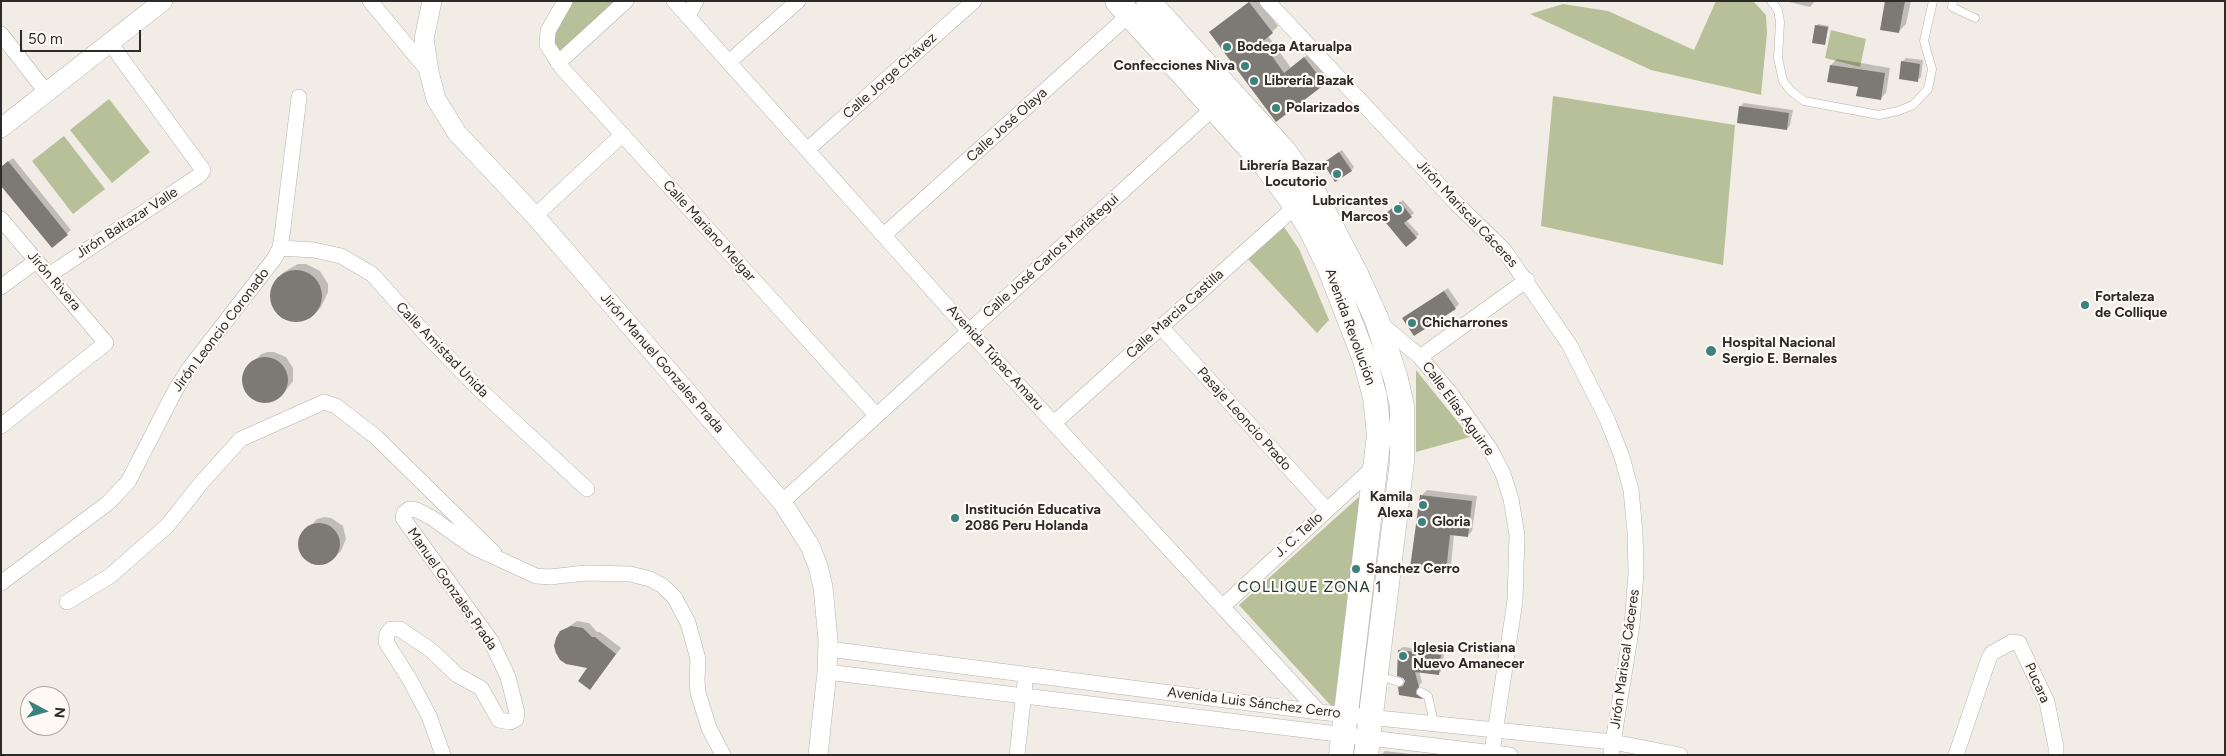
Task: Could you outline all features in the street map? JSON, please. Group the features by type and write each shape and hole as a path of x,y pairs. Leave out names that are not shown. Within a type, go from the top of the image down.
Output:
{"main road":[{"name":"Avenida Revolución","path":"1131,6 1231,91 1284,151 1313,191 1334,228 1376,320 1396,379 1402,406 1403,434 1388,679 1368,737"},
{"name":"Avenida Revolución","path":"1131,6 1213,108 1267,167 1296,206 1311,230 1329,267 1365,360 1378,416 1376,466 1344,735"}],"street":[{"path":"1,128 162,1"},
{"path":"370,1 429,72"},
{"name":"Jirón Manuel Gonzales Prada","path":"432,1 424,39 429,72 436,99 457,133 535,216 782,502 810,546 824,587 828,648 828,672 818,755"},
{"name":"Calle Mariano Melgar","path":"565,1 548,31 547,45 558,63 876,414"},
{"path":"558,63 626,1"},
{"name":"Avenida Túpac Amaru","path":"674,1 969,331 1319,712"},
{"path":"688,15 696,1"},
{"path":"729,62 798,1"},
{"name":"Calle Jorge Chávez","path":"807,150 974,1"},
{"name":"Jirón Mariscal Cáceres","path":"1267,1 1457,204 1504,250 1527,280 1570,344 1590,382 1616,442 1631,490 1635,532 1635,582 1632,625 1612,748"},
{"name":"Calle José Olaya","path":"884,235 1131,6"},
{"path":"1,34 46,92"},
{"name":"Jirón Baltazar Valle","path":"48,275 200,175 203,170 110,43"},
{"name":"Calle José Carlos Mariátegui","path":"782,502 1231,91"},
{"path":"280,248 299,97"},
{"path":"535,216 622,135"},
{"name":"Calle Marcia Castilla","path":"1054,423 1296,206"},
{"name":"Jirón Rivera","path":"1,219 106,343 1,426"},
{"name":"Calle Amistad Unida","path":"280,248 314,250 341,256 372,274 430,340 480,390 587,489"},
{"name":"Jirón Leoncio Coronado","path":"1,583 108,502 128,482 186,373 274,259 280,248"},
{"path":"1,288 36,261"},
{"path":"1420,357 1527,280"},
{"name":"Calle Elías Aguirre","path":"1376,320 1420,357 1451,394 1490,449 1503,474 1511,499 1518,535 1518,566 1515,601 1492,752"},
{"name":"Pasaje Leoncio Prado","path":"1161,327 1327,510"},
{"path":"67,602 110,576 167,526 202,482 242,439 324,402 336,406 376,437 502,561"},
{"name":"J. C. Tello","path":"1223,606 1376,466"},
{"name":"Manuel Gonzales Prada","path":"443,755 429,716 410,680 386,642 387,634 391,629 400,628 432,651 458,675 481,688 499,720 510,722 516,719 517,713 508,677 491,642 403,518 404,513 409,509 417,510 473,547 536,576 550,577 585,573 630,574 663,586 675,598 688,623 698,659 698,693 719,749"},
{"name":"Pucara","path":"1956,755 1989,658 1992,654 2012,642 2019,643 2047,702 2056,755"},
{"name":"Avenida Luis Sánchez Cerro","path":"828,648 1319,712 1344,735 1368,737 1434,723 1495,729 1612,748 1680,755"},
{"name":"Avenida Luis Sánchez Cerro","path":"828,672 1510,755"},
{"path":"1017,755 1026,674"}],"lane":[{"path":"1771,1 1778,10 1780,22 1778,58 1783,81 1791,91 1804,102 1879,115 1898,111 1913,105 1928,89 1932,69 1924,42 1934,1"},
{"path":"1953,1 1952,7 1975,18"},
{"path":"1421,692 1428,696 1434,723"}],"green space":[{"path":"571,1 618,1 559,57 553,48 554,28"},
{"path":"1716,1 1753,1 1766,15 1767,33 1761,95 1651,70 1530,14 1563,4 1608,11 1694,50"},
{"path":"1831,30 1866,39 1860,67 1825,58"},
{"path":"1553,96 1735,125 1723,265 1541,226"},
{"path":"109,99 150,152 112,183 70,130"},
{"path":"64,136 105,189 73,214 32,161"},
{"path":"1284,227 1299,249 1329,320 1317,333 1248,259"},
{"path":"1416,370 1470,437 1416,452"},
{"path":"1361,495 1334,709 1239,605"}],"building":[{"path":"1885,1 1905,1 1899,33 1880,30"},
{"path":"1249,2 1273,33 1262,42 1284,73 1304,57 1325,84 1276,122 1209,32"},
{"path":"1815,25 1828,27 1825,45 1812,43"},
{"path":"1901,61 1920,64 1918,82 1899,79"},
{"path":"1830,65 1885,73 1881,100 1856,96 1858,87 1827,82"},
{"path":"1739,106 1789,113 1787,130 1737,123"},
{"path":"1339,152 1352,171 1335,182 1323,163"},
{"path":"8,161 68,235 52,248 1,186 1,167"},
{"name":"Lubricantes Marcos","path":"1400,202 1412,217 1404,223 1417,238 1406,247 1381,217"},
{"path":"291,270 301,270 315,277 322,291 322,301 315,315 301,322 291,322 281,318 274,311 270,301 270,291 274,281 281,274"},
{"path":"1444,291 1456,309 1414,336 1402,318"},
{"path":"261,357 269,357 278,361 284,367 288,380 284,393 278,399 269,403 261,403 252,399 246,393 242,384 242,376 246,367 252,361"},
{"path":"1420,495 1472,501 1468,537 1450,535 1446,572 1410,568"},
{"path":"323,523 331,526 337,532 340,544 337,556 331,562 315,565 307,562 301,556 298,540 301,532 307,526"},
{"path":"571,626 583,628 616,654 590,690 578,681 587,668 566,664 560,660 556,653 554,646 556,638 560,631"},
{"path":"1398,650 1441,655 1439,675 1415,672 1419,687 1416,690 1416,694 1423,699 1399,695 1398,687 1403,686 1405,681 1397,676"}],"place":[{"name":"Bodega Atarualpa","path":"1227,47"},
{"name":"Confecciones Niva","path":"1245,66"},
{"name":"Librería Bazak","path":"1254,81"},
{"name":"Polarizados","path":"1276,108"},
{"name":"Librería Bazar Locutorio","path":"1337,174"},
{"name":"Lubricantes Marcos","path":"1398,209"},
{"name":"Fortaleza de Collique","path":"2085,305"},
{"name":"Chicharrones","path":"1412,323"},
{"name":"Hospital Nacional Sergio E. Bernales","path":"1711,351"},
{"name":"Kamila Alexa","path":"1423,505"},
{"name":"Institución Educativa 2086 Peru Holanda","path":"955,518"},
{"name":"Gloria","path":"1422,522"},
{"name":"Sanchez Cerro","path":"1356,569"},
{"name":"Iglesia Cristiana Nuevo Amanecer","path":"1403,656"}],"district":[{"name":"COLLIQUE ZONA 1","path":"1310,588"}]}
